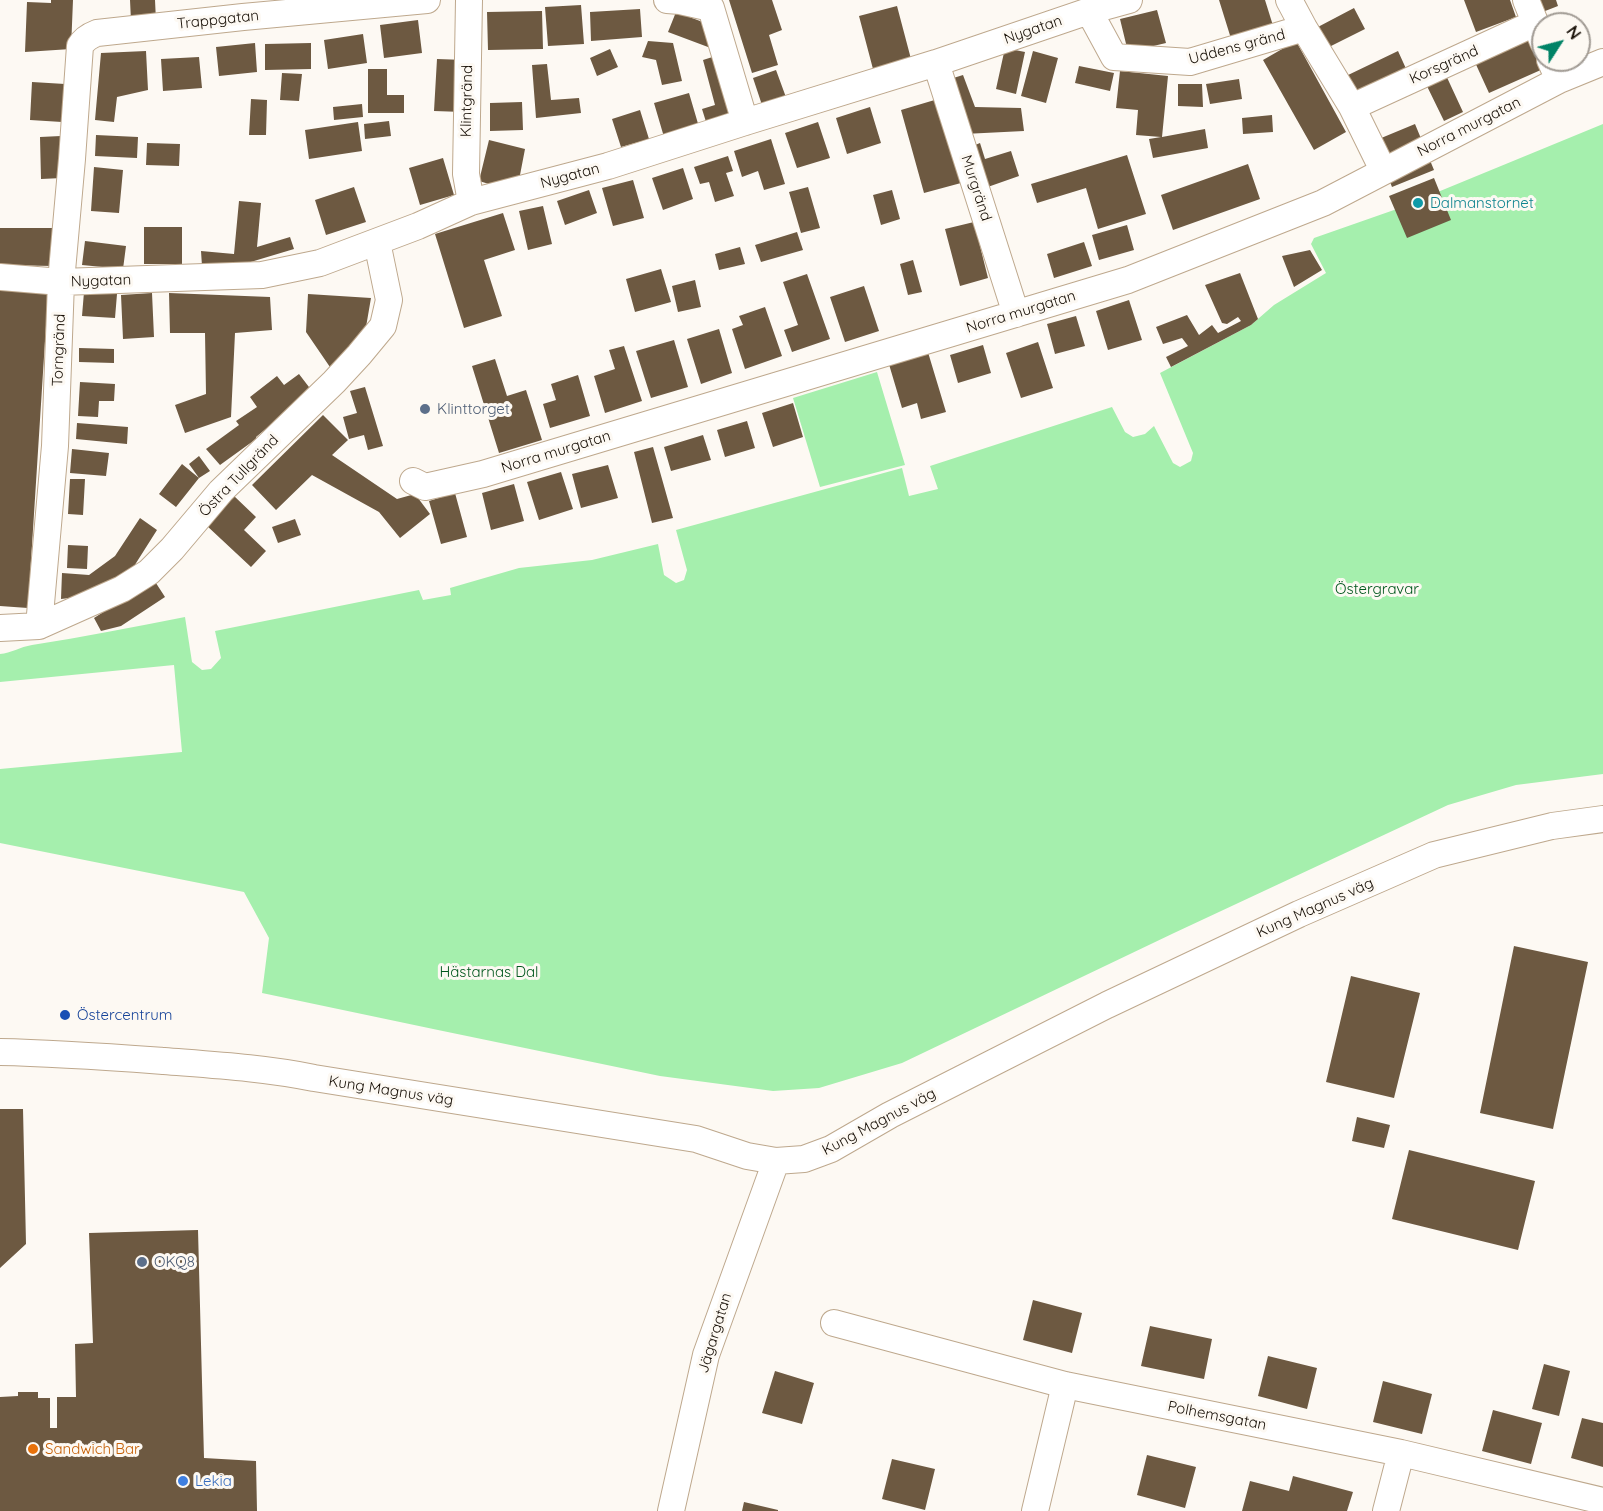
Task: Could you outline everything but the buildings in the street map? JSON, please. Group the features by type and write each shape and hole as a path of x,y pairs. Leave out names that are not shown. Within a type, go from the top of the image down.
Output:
{"street":[{"name":"Trappgatan","path":"83,40 90,35 108,32 427,0"},
{"name":"Klintgränd","path":"469,0 466,174 471,202"},
{"path":"667,0 711,8 745,122"},
{"name":"Nygatan","path":"0,277 61,282 262,275 320,263 418,226 471,202 608,166 936,63 1089,11 1130,0"},
{"name":"Uddens gränd","path":"1289,0 1352,106 1383,170"},
{"name":"Uddens gränd","path":"1089,11 1114,57 1190,62 1304,28"},
{"name":"Korsgränd","path":"1352,106 1531,24"},
{"name":"Torngränd","path":"39,626 55,446 61,282 80,46 83,40"},
{"name":"Murgränd","path":"936,63 1016,314"},
{"name":"Norra murgatan","path":"413,481 425,488 483,474 1128,280 1323,203 1552,72"},
{"name":"Östra Tullgränd","path":"0,628 39,626 122,589 149,572 172,549 221,491 334,382 383,326 389,300 377,242"},
{"name":"Kung Magnus väg","path":"0,1052 73,1054 284,1072 696,1140 747,1156 776,1161 804,1159 831,1149 890,1115 1107,1005 1299,914 1434,855 1552,826 1603,819"},
{"name":"Jägargatan","path":"671,1511 706,1355 776,1161"},
{"name":"Polhemsgatan","path":"834,1323 1065,1385 1401,1453 1603,1501"},
{"path":"1035,1511 1065,1385"},
{"path":"1386,1511 1401,1453"}],"green space":[{"name":"Östergravar","path":"1603,124 1603,774 1516,785 1448,805 902,1063 819,1088 773,1091 660,1076 262,993 269,938 244,892 0,843 0,769 182,752 174,665 0,682 0,654 32,645 185,617 192,662 202,670 211,669 221,658 215,631 419,590 423,600 451,595 450,588 519,568 592,560 658,544 664,575 676,583 684,580 687,570 676,530 902,468 909,496 938,489 930,466 1112,407 1125,432 1133,437 1145,434 1154,426 1173,463 1180,467 1191,461 1193,453 1160,373 1251,325 1274,305 1326,273 1311,244 1314,238 1394,210"},
{"path":"877,372 905,465 820,487 793,398"}],"place":[{"name":"Dalmanstornet","path":"1418,203"},
{"name":"Klinttorget","path":"425,409"},
{"name":"Östercentrum","path":"65,1015"},
{"name":"OKQ8","path":"142,1262"},
{"name":"Sandwich Bar","path":"33,1449"},
{"name":"Lekia","path":"183,1481"}],"park label":[{"name":"Hästarnas Dal","path":"489,972"}]}
